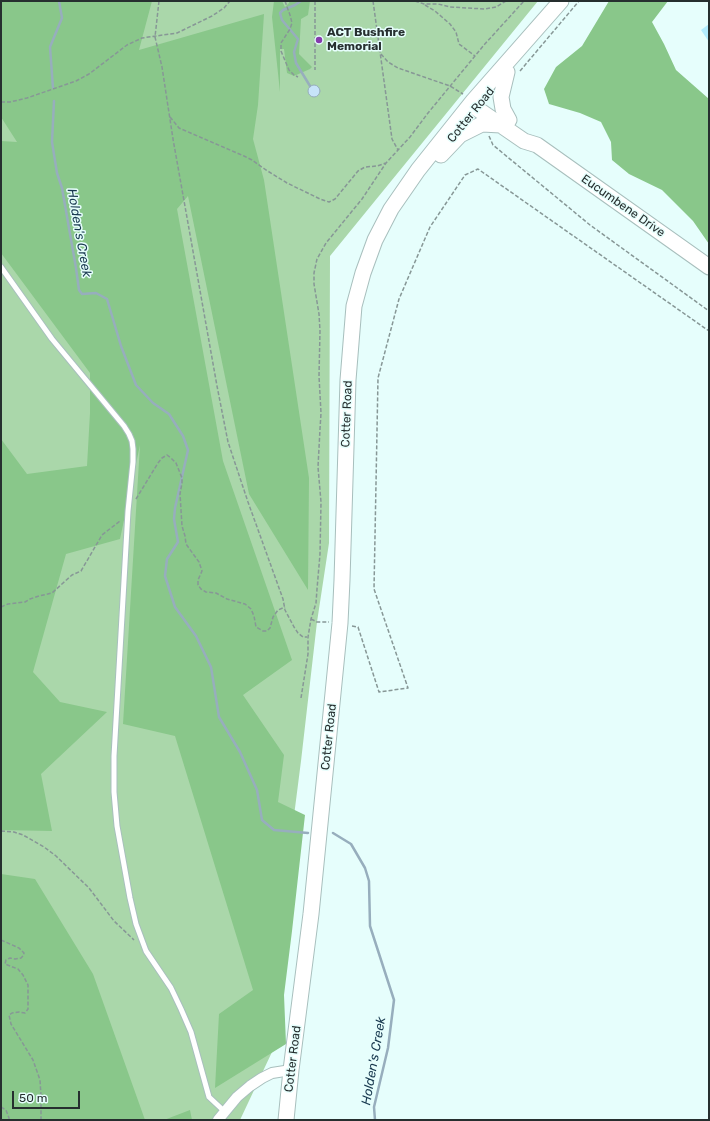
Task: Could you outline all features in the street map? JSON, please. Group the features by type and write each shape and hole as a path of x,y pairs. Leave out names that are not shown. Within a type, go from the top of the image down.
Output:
{"main road":[{"name":"Cotter Road","path":"286,1120 310,914 340,623 348,380 354,306 363,273 375,240 392,209 418,170 477,103 561,1"},
{"name":"Cotter Road","path":"350,353 372,275 383,246 400,211 421,178 477,103 513,72 535,41 569,1"},
{"path":"421,178 460,135 482,124 505,122 501,97 513,72"},
{"name":"Eucumbene Drive","path":"477,103 505,122 529,134 537,145 709,267"}],"street":[{"path":"218,1120 237,1097 250,1086 272,1073 291,1070"}],"lane":[{"path":"1,267 52,339 124,426 129,434 134,449 134,462 128,511 114,748 114,792 117,826 136,924 146,951 171,988 181,1008 191,1032 209,1097 224,1111"}],"path":[{"path":"159,1 155,37 162,67 228,442 285,607 294,627 303,637 308,637"},
{"path":"1,102 10,102 27,98 76,81 89,74 127,45 142,38 177,33 218,12 230,1"},
{"path":"285,1 292,23 281,43 281,50 288,68 298,77"},
{"path":"315,1 315,70"},
{"path":"373,1 392,139 398,150"},
{"path":"415,1 436,11 456,32 459,44 475,56"},
{"path":"424,4 485,9 493,8 506,1"},
{"path":"301,698 308,654 308,637 318,590 320,541 321,502 318,467 321,412 319,376 320,331 314,284 315,266 320,252 326,242 362,199 386,163 410,138 450,86 524,1"},
{"path":"513,72 579,1"},
{"path":"381,54 388,62 398,68 450,86 477,103"},
{"path":"170,116 179,128 244,156 287,183 320,200 329,202 335,199 358,171 366,167 386,163"},
{"path":"482,124 493,145 590,225 709,311"},
{"path":"311,619 317,622 340,623 358,626 379,692 408,688 374,589 378,378 399,299 430,227 465,175 478,169 709,332"},
{"path":"1,607 8,604 25,602 34,597 52,593 72,575 81,571 102,535 122,520 158,463 167,455 176,463 182,478 180,494 182,526 186,544 199,562 202,571 198,580 198,586 206,592 216,592 227,599 245,604 251,609 256,627 263,631 267,631 270,628 273,616 278,610 285,607"},
{"path":"1,831 14,832 23,835 56,856 89,888 114,921 146,951"},
{"path":"1,940 19,948 24,953 21,958 10,958 6,960 5,964 18,969 23,974 28,985 28,1009 25,1013 12,1013 9,1016 11,1024 33,1060 40,1080 41,1120"},
{"path":"1,1107 6,1110 9,1120"}],"green space":[{"path":"1,1 538,1 330,256 329,543 317,622 277,949 272,1052 240,1120 1,1120"},
{"path":"1,1 152,1 139,50 264,14 258,105 253,139 264,180 309,478 308,590 249,494 188,196 177,209 223,461 292,660 243,695 284,755 278,802 305,815 284,995 286,1044 215,1088 219,1014 253,990 175,736 123,724 140,445 120,539 66,554 33,672 60,702 107,712 41,774 52,831 1,830 1,439 27,474 87,466 90,413 90,373 1,253 1,141 17,142 1,117"},
{"path":"274,1 282,1 285,7 289,1 310,1 308,15 301,19 299,54 312,67 294,76 287,73 284,49 280,49 280,92 272,17"},
{"path":"609,1 668,1 652,22 676,70 709,99 709,244 693,221 662,190 629,174 612,160 611,142 601,122 580,113 549,104 544,89 556,67 582,46"},
{"path":"1,874 35,879 93,974 145,1120 1,1120"},
{"path":"190,1110 192,1120 164,1120"}],"water":[{"path":"316,85 319,86 319,96 312,97 309,96 308,89 309,86"}],"building":[{"path":"709,24 709,42 701,30"}],"waterway":[{"name":"Holden's Creek","path":"53,88 50,47 62,18 59,1"},
{"path":"301,1 280,13 282,20 298,39 294,52 296,63 310,86"},
{"name":"Holden's Creek","path":"54,101 52,142 57,173 62,188 79,290 82,294 96,293 107,299 121,346 136,385 153,403 169,414 183,436 188,450 175,508 174,519 178,542 167,559 165,576 175,607 196,636 211,667 219,717 240,752 257,790 262,820 274,830 308,833"},
{"name":"Holden's Creek","path":"333,833 351,844 365,868 369,881 370,926 394,1000 388,1048 374,1107 375,1120"}],"place":[{"name":"ACT Bushfire Memorial","path":"319,40"}]}
